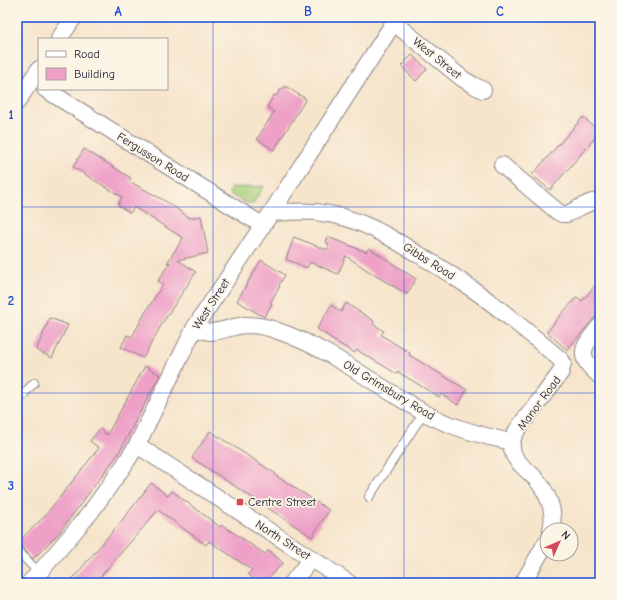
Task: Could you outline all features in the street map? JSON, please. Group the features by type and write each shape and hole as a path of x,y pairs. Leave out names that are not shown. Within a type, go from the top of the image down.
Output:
{"street":[{"path":"60,38 74,17"},
{"name":"West Street","path":"34,578 109,488 137,445 195,327 391,27 393,20 463,79 483,90"},
{"path":"17,102 36,78"},
{"name":"Fergusson Road","path":"47,90 266,219"},
{"path":"502,165 562,214 567,214 592,201 600,202"},
{"name":"Gibbs Road","path":"266,219 306,212 322,213 339,216 376,230 465,283 512,319 563,363"},
{"name":"Old Grimsbury Road","path":"195,327 210,332 237,326 250,325 277,331 301,340 340,360 424,412 440,420 493,438 512,442"},
{"path":"600,326 587,342 583,355 586,362 600,376"},
{"name":"Manor Road","path":"512,442 522,424 562,372 563,363"},
{"path":"512,442 515,457 542,487 551,505 553,516 552,522"},
{"name":"North Street","path":"137,445 349,583"},
{"path":"523,583 539,554"},
{"path":"292,583 311,559"}],"lane":[{"path":"17,401 34,383"},
{"path":"369,497 424,412"},
{"path":"17,550 34,578"}],"green space":[{"path":"264,186 253,204 246,203 229,194 230,188"}],"building":[{"path":"412,55 427,69 416,81 401,66"},
{"path":"285,86 306,99 274,150 257,139 274,112 267,107 274,95 276,96"},
{"path":"583,117 600,132 550,190 532,175"},
{"path":"84,149 131,178 129,181 165,201 190,218 201,216 208,253 178,260 196,272 163,322 143,358 121,347 127,335 132,337 163,284 158,281 170,262 167,263 183,238 134,207 130,213 118,205 122,197 73,167"},
{"path":"294,237 327,250 329,245 326,242 328,237 366,252 369,248 416,279 407,294 346,256 338,274 310,262 307,268 286,259"},
{"path":"261,260 285,275 270,303 272,304 264,317 237,301"},
{"path":"600,280 600,311 567,350 547,332 577,297 582,301"},
{"path":"346,303 374,321 373,324 384,331 381,335 410,353 409,355 467,390 458,405 441,394 439,397 398,372 397,374 357,350 355,353 317,329 331,305 341,312"},
{"path":"50,318 68,325 52,358 36,350"},
{"path":"145,366 160,375 118,454 59,533 33,559 21,546 17,545 17,543 44,517 99,448 90,441 100,429 107,435"},
{"path":"210,431 329,510 312,537 192,458"},
{"path":"151,483 168,496 172,491 220,527 222,525 265,554 269,550 283,563 264,583 258,583 248,574 252,570 209,541 206,545 158,510 95,583 69,583 128,513"}],"place":[{"name":"Centre Street","path":"240,502"}]}
